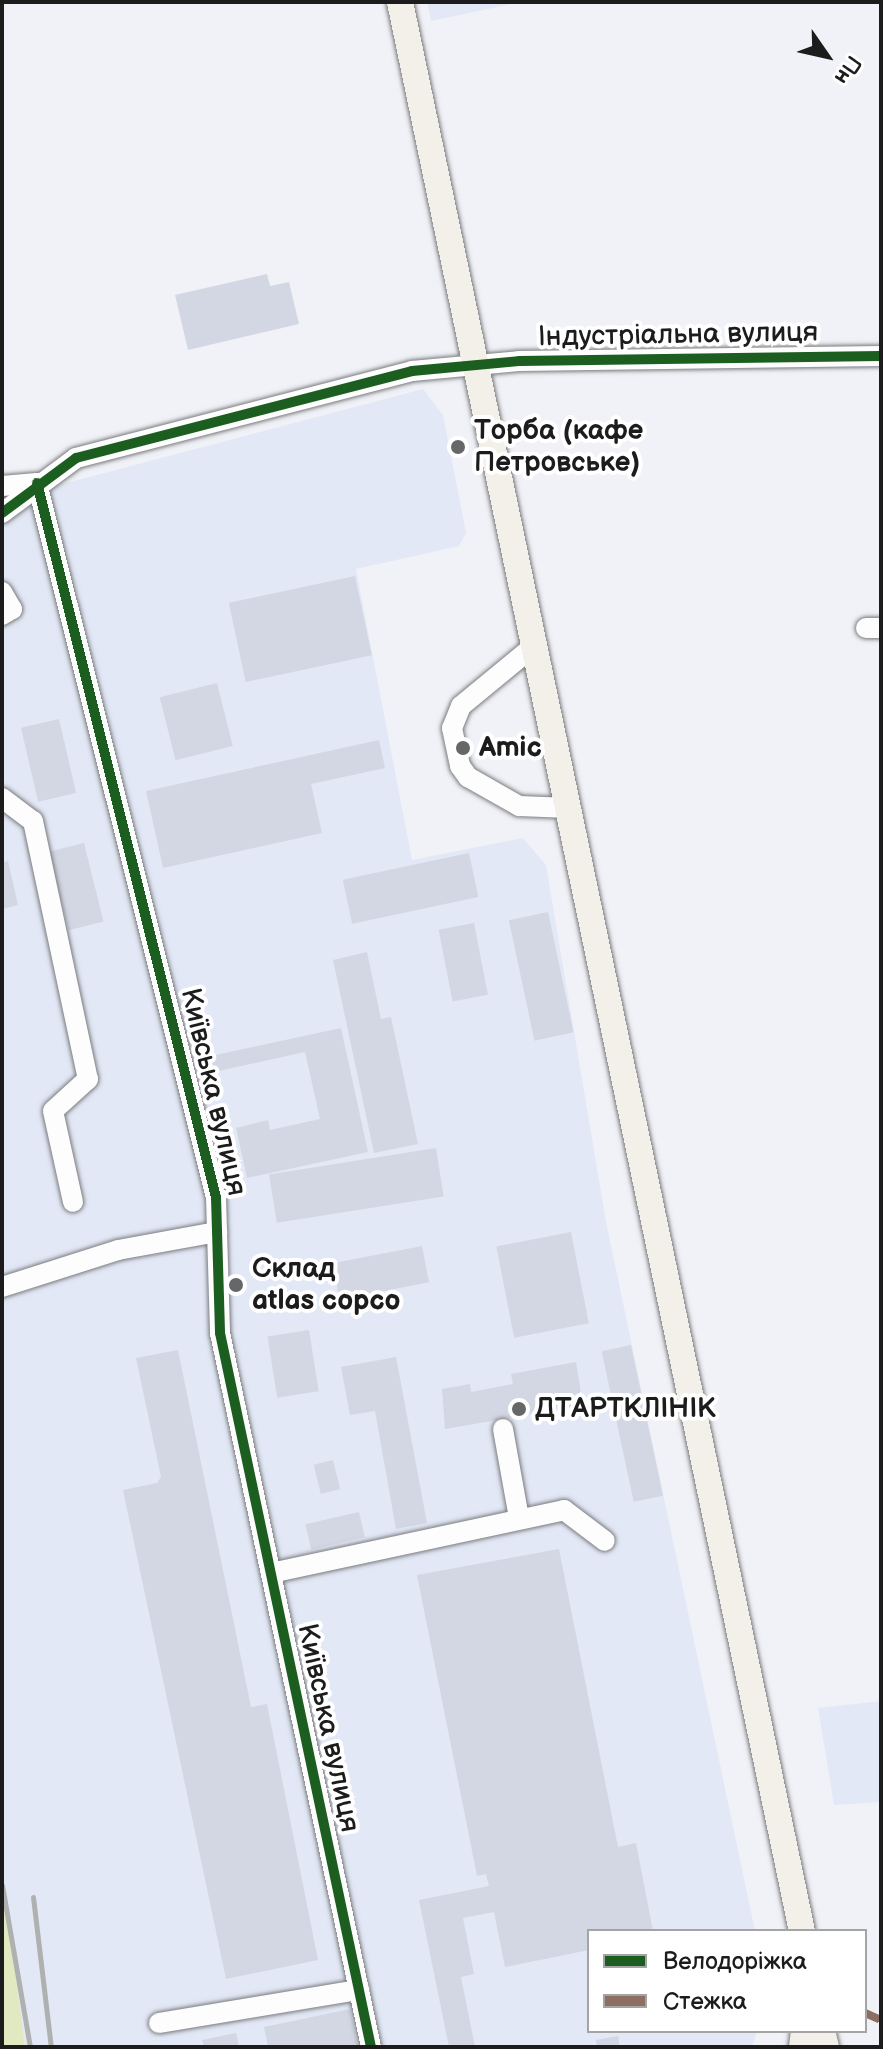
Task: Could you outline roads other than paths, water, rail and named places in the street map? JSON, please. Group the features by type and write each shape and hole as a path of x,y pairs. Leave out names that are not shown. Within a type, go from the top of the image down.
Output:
{"main road":[{"path":"400,2 802,1929"}],"street":[{"name":"Індустріальна вулиця","path":"2,513 37,483 76,458 412,371 476,363 881,356"},
{"path":"2,486 37,483"},
{"name":"Київська вулиця","path":"37,483 216,1197 220,1333 371,2047"},
{"path":"2,592 12,609 2,615"},
{"path":"535,645 461,706 452,728 460,766 468,777 519,806 569,808"},
{"path":"2,798 33,821 88,1079 53,1111 73,1202"},
{"path":"2,1287 118,1250 217,1232"},
{"path":"503,1429 519,1518"},
{"path":"271,1573 564,1510 605,1541"},
{"path":"159,2023 359,1990"}],"railway":[{"path":"2,1885 30,2047"},
{"path":"33,1897 51,2047"}],"place":[{"name":"Торба (кафе Петровське)","path":"458,447"},
{"name":"Amic","path":"463,748"},
{"name":"Склад atlas copco","path":"236,1285"},
{"name":"ДТАРТКЛІНІК","path":"519,1409"}]}
